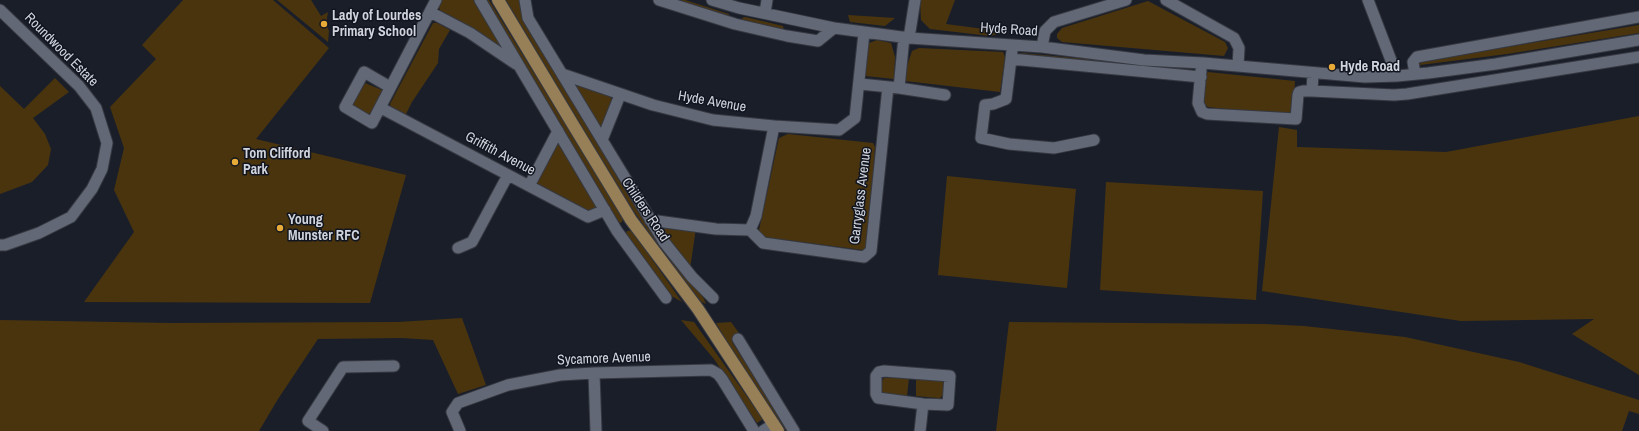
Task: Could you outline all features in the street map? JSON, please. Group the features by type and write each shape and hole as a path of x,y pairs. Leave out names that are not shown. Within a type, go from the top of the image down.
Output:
{"main road":[{"name":"Childers Road","path":"498,0 631,220 698,309 776,427"}],"street":[{"path":"390,87 364,72 345,107 372,123 436,0"},
{"path":"480,0 617,231 666,298"},
{"path":"525,0 528,18 650,220 664,242 692,277 713,298"},
{"path":"659,0 735,24 787,36 818,41 834,28"},
{"name":"Hyde Road","path":"712,0 741,4 751,10 834,28 906,38 1042,47 1144,60 1203,63 1313,74 1365,77 1396,76 1496,64 1639,40"},
{"path":"765,13 768,0"},
{"name":"Garryglass Avenue","path":"750,230 763,243 864,257 871,251 893,87 915,0"},
{"path":"1042,47 1045,31 1054,22 1126,0"},
{"path":"1166,0 1234,38 1239,48 1238,66"},
{"path":"1368,0 1396,76"},
{"path":"735,24 741,4"},
{"name":"Roundwood Estate","path":"0,10 79,86 96,108 107,143 102,169 92,189 71,217 39,233 0,245"},
{"path":"430,12 470,33 520,66"},
{"path":"1414,68 1413,62 1417,57 1639,17"},
{"path":"787,36 791,18"},
{"name":"Hyde Avenue","path":"562,74 620,95 713,120 839,130 855,118 860,84 864,33"},
{"path":"1012,45 1006,99 993,104 985,105 982,138 1009,144 1054,148 1094,140"},
{"path":"1203,63 1198,103 1202,112 1207,114 1296,119 1299,92 1303,90 1394,95 1407,94 1639,57"},
{"path":"1011,59 1201,77"},
{"path":"1312,91 1313,74"},
{"path":"860,84 893,87 945,95"},
{"path":"602,140 620,95"},
{"name":"Griffith Avenue","path":"381,108 588,217 605,210"},
{"path":"650,220 716,229 750,230 756,216 774,126"},
{"path":"529,186 558,131"},
{"path":"458,248 472,242 508,175"},
{"path":"617,231 631,220"},
{"path":"738,339 794,431"},
{"path":"323,431 308,421 343,368 394,366"},
{"name":"Sycamore Avenue","path":"460,431 452,412 455,406 461,401 512,384 553,376 594,373 715,371 722,379 754,431"},
{"path":"884,371 950,376 948,405 923,404 878,398 876,394 876,376 879,372 884,371"},
{"path":"594,373 596,431"},
{"path":"920,431 923,404"},
{"path":"763,431 776,427"}],"shaded area":[{"name":"Tom Clifford Park","path":"183,0 273,0 329,48 256,139 406,175 370,303 84,302 134,232 114,190 124,148 110,107 156,59 142,45"},
{"path":"277,0 311,0 321,16 328,12 326,24 329,31 328,42"},
{"path":"442,0 474,0 503,49 440,11 439,7"},
{"path":"483,0 489,0 623,218 622,222 617,224"},
{"path":"506,0 521,0 700,290 706,304 695,299 624,197"},
{"path":"669,0 685,0 729,14 728,19"},
{"path":"920,0 955,0 946,24 1007,32 990,36 930,29 921,20"},
{"path":"1148,1 1225,42 1228,48 1224,56 1062,42 1057,38 1057,34 1062,28"},
{"path":"848,15 895,18 885,26 850,22"},
{"path":"745,17 783,26 784,31 743,22 742,18"},
{"path":"433,23 437,23 450,30 439,49 438,63 412,102 405,116 391,109 390,104"},
{"path":"1639,25 1639,33 1507,54 1420,65 1420,62 1423,61"},
{"path":"877,40 891,43 895,57 894,79 865,76 869,43"},
{"path":"919,48 1003,52 1005,57 1000,92 905,81 905,72 912,51"},
{"path":"1022,53 1171,67 1172,72 1018,54"},
{"path":"1206,73 1295,81 1294,97 1290,113 1278,115 1208,107 1202,102"},
{"path":"55,78 69,92 33,118 45,134 51,149 48,165 32,182 0,194 0,86 24,109"},
{"path":"574,82 610,95 612,101 603,129 597,128 573,87"},
{"path":"365,83 382,90 383,94 373,112 368,114 353,108 353,104 362,84"},
{"path":"1639,116 1639,375 1572,334 1594,319 1461,321 1262,291 1279,127 1297,130 1297,147 1446,152"},
{"path":"788,134 873,143 875,147 868,246 863,250 763,237 759,230 779,138"},
{"path":"559,143 598,209 587,213 537,187 536,178 556,144"},
{"path":"947,176 1076,189 1067,288 938,275"},
{"path":"1106,182 1263,191 1256,300 1100,290"},
{"path":"660,224 696,228 690,269 659,228"},
{"path":"627,231 632,231 682,302 668,294 625,237"},
{"path":"462,318 486,385 458,394 433,340 402,338 318,339 278,399 259,431 0,431 0,320 171,323 398,322"},
{"path":"681,320 694,322 763,419 757,423 714,359"},
{"path":"731,322 739,333 732,342 789,431 786,431 716,323"},
{"path":"1009,322 1264,324 1304,326 1405,337 1519,362 1639,400 1639,414 1629,411 1622,431 996,431"},
{"path":"884,378 909,378 907,396 885,395 881,391 881,383"},
{"path":"916,378 942,380 944,383 943,395 940,398 916,396"}],"place":[{"name":"Lady of Lourdes Primary School","path":"324,24"},
{"name":"Hyde Road","path":"1332,67"},
{"name":"Tom Clifford Park","path":"235,162"},
{"name":"Young Munster RFC","path":"280,228"}]}
